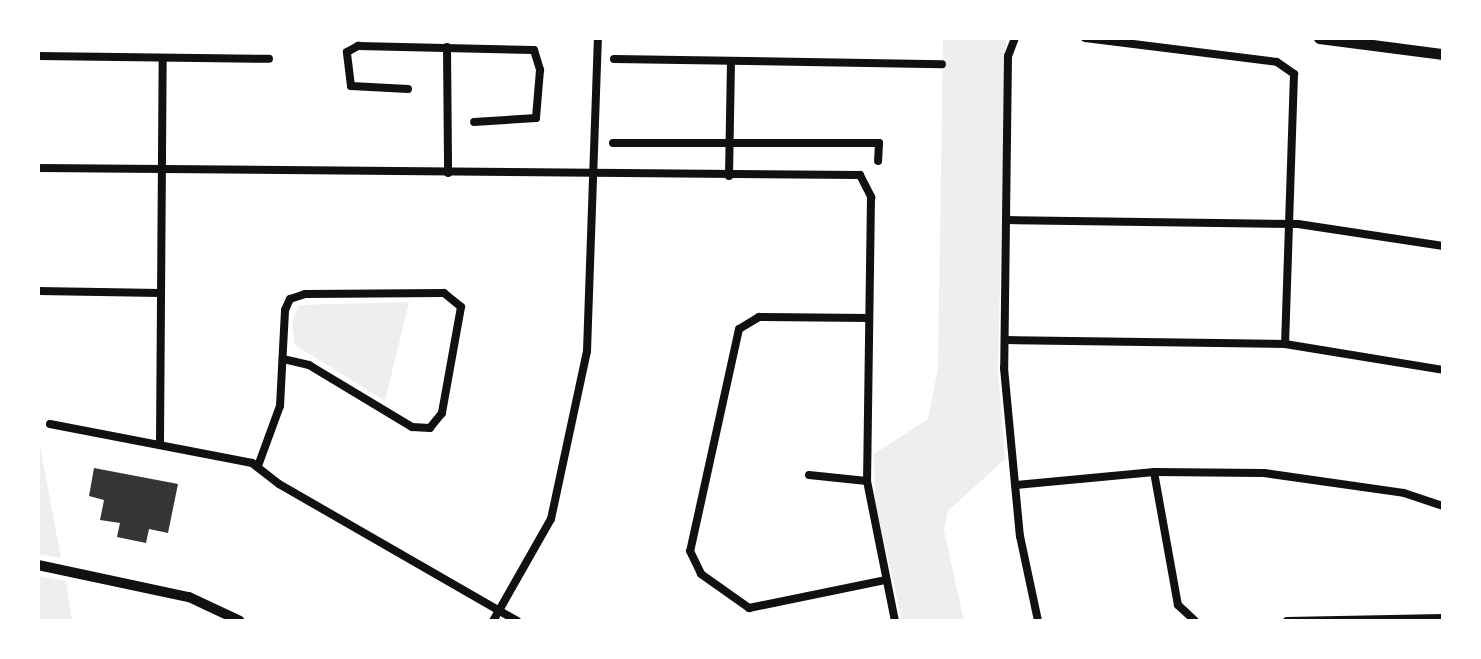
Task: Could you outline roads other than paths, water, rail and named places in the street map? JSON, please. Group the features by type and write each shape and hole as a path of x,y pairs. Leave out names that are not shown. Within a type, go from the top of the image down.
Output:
{"main road":[{"path":"1319,38 1443,54"}],"street":[{"path":"496,617 554,508 591,331 598,38"},
{"path":"1015,38 1008,51 1007,340 1015,485 1038,621"},
{"path":"1085,38 1277,62 1290,68 1298,87 1287,223 1285,344"},
{"path":"408,89 351,86 347,52 358,46 530,48 539,59 536,118 474,122"},
{"path":"447,47 448,173"},
{"path":"38,56 269,59"},
{"path":"160,442 163,58"},
{"path":"614,59 942,64"},
{"path":"729,176 731,61"},
{"path":"613,143 879,143 878,161"},
{"path":"38,168 729,176 834,171 865,179 871,197 867,481 895,621"},
{"path":"1007,220 1287,223 1443,246"},
{"path":"38,291 160,293"},
{"path":"258,466 278,413 285,310 299,294 444,293 461,307 442,413 430,428 412,427 309,365 283,359"},
{"path":"869,318 759,317 739,329 690,551 701,574 749,608 886,580"},
{"path":"1007,340 1285,344 1443,370"},
{"path":"50,424 160,442 258,466 279,484 496,617 517,621"},
{"path":"1015,485 1154,472 1278,474 1404,493 1443,506"},
{"path":"1154,472 1178,605 1195,621"},
{"path":"809,475 867,481"},
{"path":"38,565 173,592 240,621"},
{"path":"1287,621 1443,618"}]}
